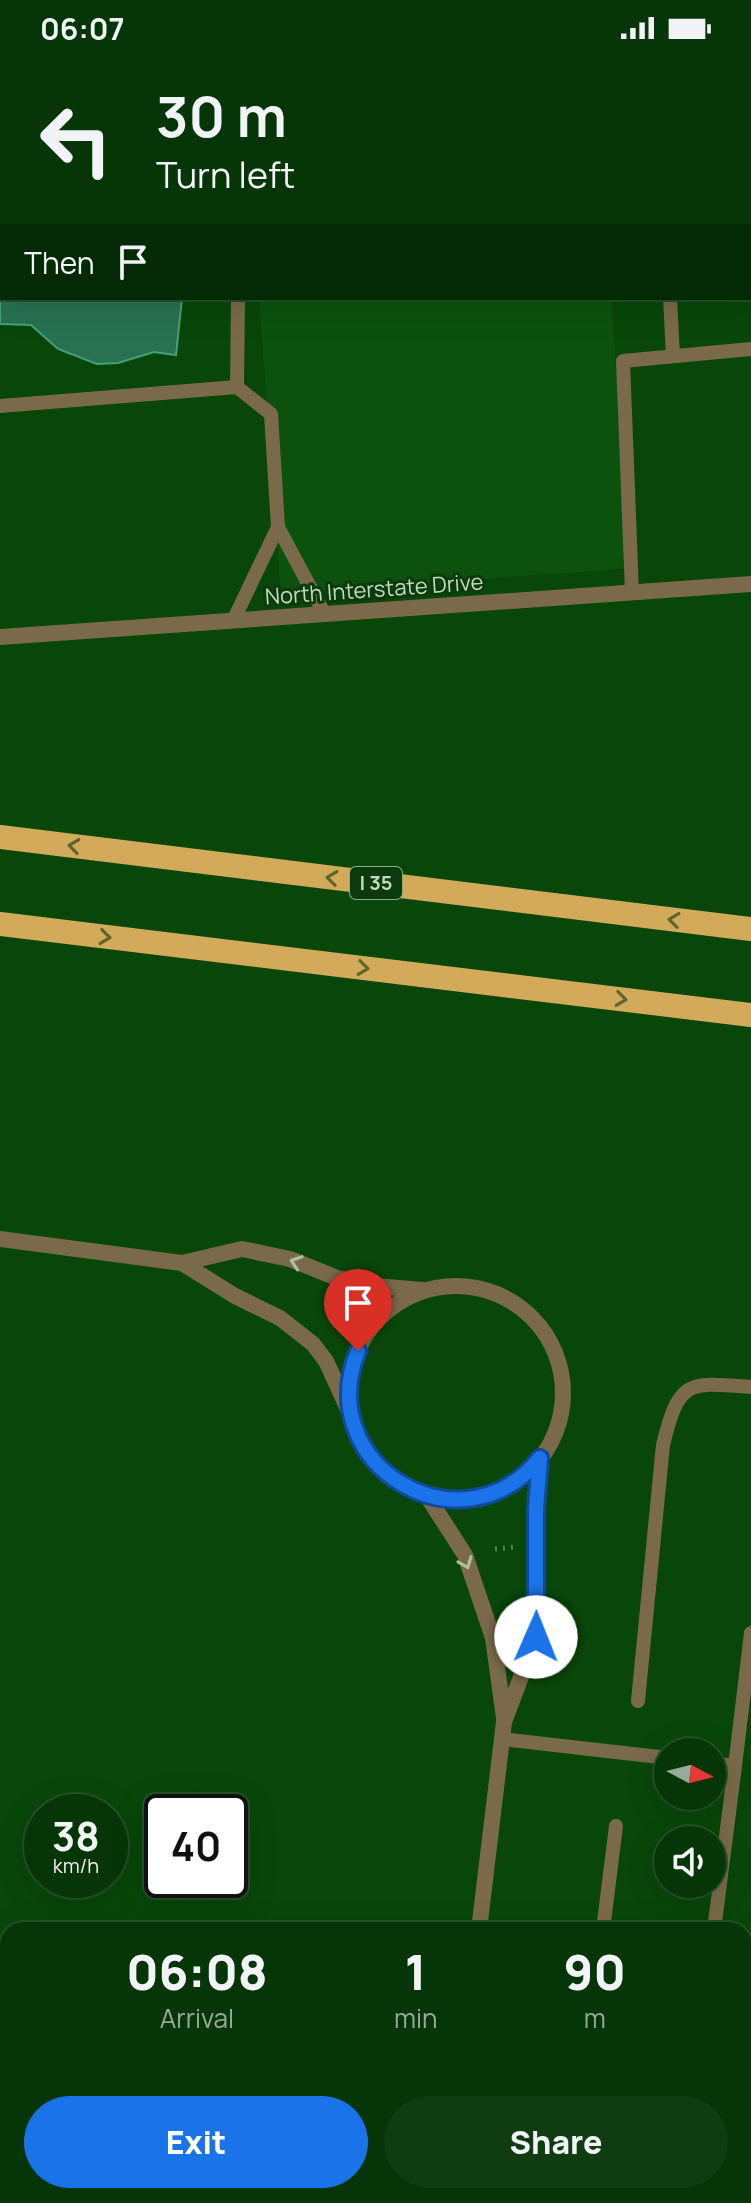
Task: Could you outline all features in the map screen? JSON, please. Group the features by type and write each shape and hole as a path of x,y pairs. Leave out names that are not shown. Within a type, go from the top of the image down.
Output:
{"highway":[{"name":"I 35","path":"0,837 751,929"},
{"path":"0,924 751,1015"}],"street":[{"name":"North Interstate Drive","path":"0,637 751,584"},
{"path":"0,1239 182,1263 242,1249 290,1259 349,1281 375,1286 425,1290 459,1285 491,1291 520,1307 548,1337 560,1368 562,1402 557,1428 540,1458 517,1481 493,1493 460,1500 427,1496 402,1485 381,1469 364,1448 326,1361 313,1344 280,1318 235,1296 182,1263"},
{"path":"352,1417 350,1376 364,1339 380,1317 395,1304 425,1290"},
{"path":"480,1922 504,1722 536,1637 536,1509 540,1458"},
{"path":"427,1496 465,1555 493,1638 504,1722"}],"lane":[{"path":"237,387 238,300"},
{"path":"670,300 673,356"},
{"path":"632,593 623,361 751,349"},
{"path":"0,406 237,387 271,414 278,527 325,615"},
{"path":"233,621 278,527"},
{"path":"638,1701 663,1445 671,1414 682,1394 698,1384 751,1387"},
{"path":"715,1922 751,1633"},
{"path":"502,1739 654,1756"},
{"path":"726,1765 735,1766"},
{"path":"604,1922 616,1826"}],"shaded area":[{"path":"259,300 611,300 631,568 281,594"}],"building":[{"path":"0,300 182,300 176,355 154,352 118,363 97,364 58,349 31,325 0,324"}],"route":[{"path":"358,1351 350,1376 349,1397 355,1430 376,1464 402,1485 440,1499 473,1498 511,1484 527,1473 540,1458 536,1509 536,1637"}]}
